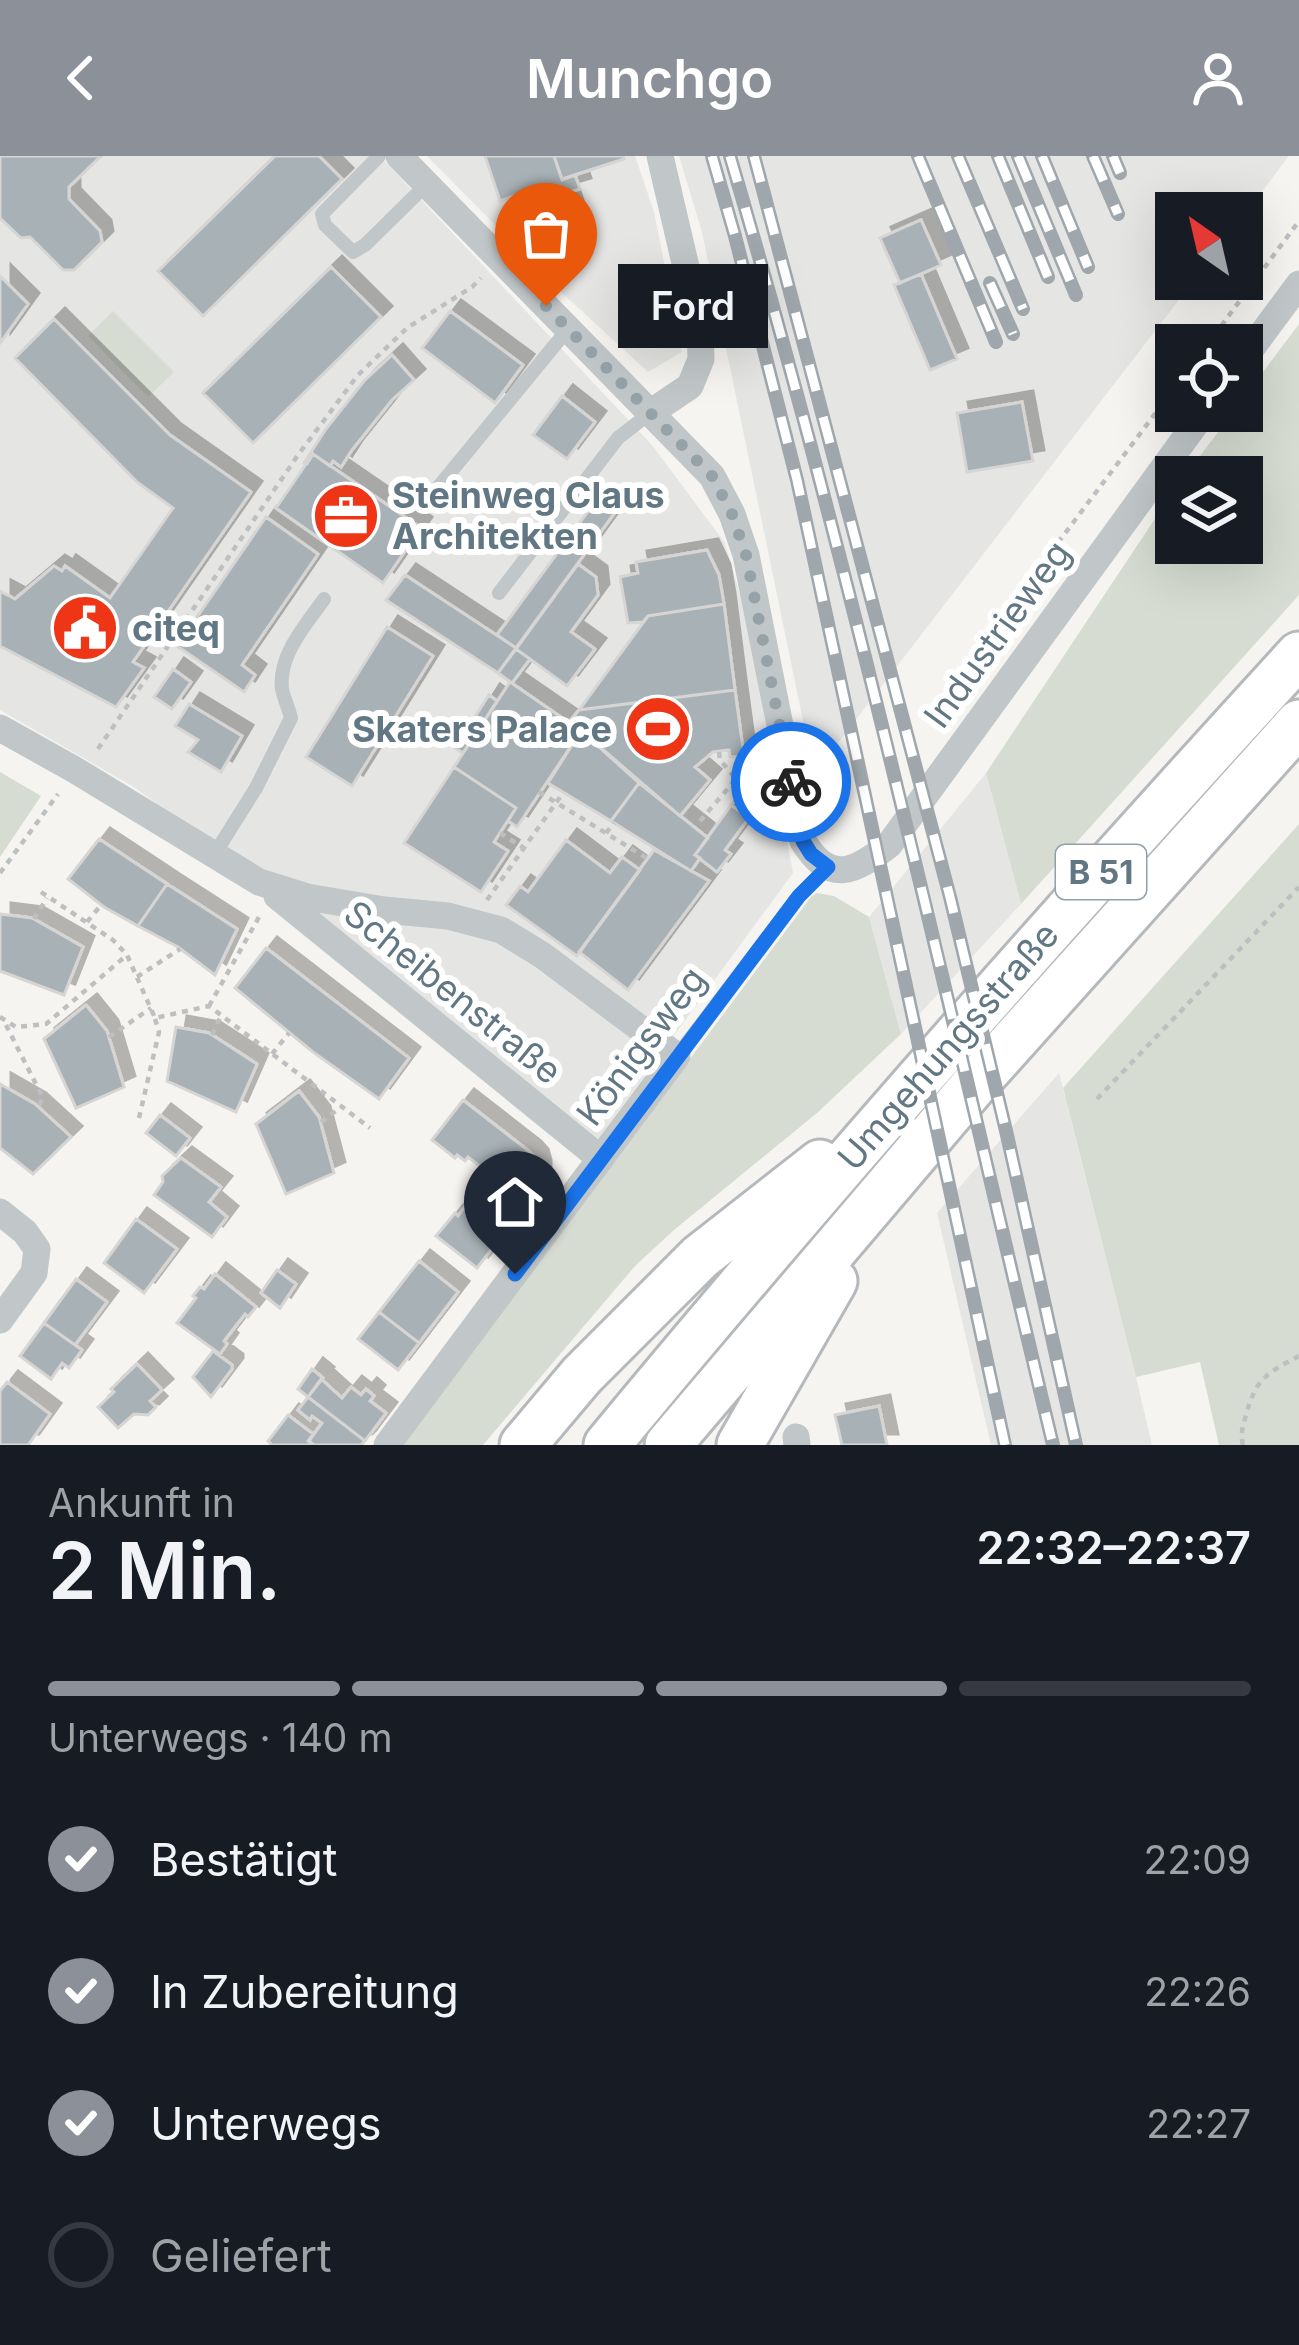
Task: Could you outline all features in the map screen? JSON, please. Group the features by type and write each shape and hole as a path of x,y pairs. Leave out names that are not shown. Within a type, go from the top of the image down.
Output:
{"highway":[{"name":"Umgehungsstraße","path":"608,1445 816,1196 1032,949 1299,655"},
{"name":"Umgehungsstraße","path":"668,1445 989,1068 1299,724"},
{"path":"523,1445 582,1375 700,1257 907,1094"},
{"path":"740,1445 887,1186"}],"street":[{"path":"399,156 712,476 746,555 803,841 828,867"},
{"path":"650,413 690,386 701,358 700,327 660,156"},
{"path":"1263,333 1299,284"},
{"name":"Industrieweg","path":"828,867 862,866 889,845 1190,432"},
{"name":"Scheibenstraße","path":"0,728 266,888 601,1159"},
{"name":"Scheibenstraße","path":"266,888 384,910 448,916 501,931 542,955 677,1056"},
{"name":"Königsweg","path":"387,1445 677,1056"},
{"path":"0,1212 25,1232 37,1250 34,1273 0,1320"}],"lane":[{"path":"379,156 322,214 326,225 353,252 427,184"},
{"path":"431,496 568,329"},
{"path":"499,593 618,438 650,413"},
{"path":"214,855 256,788 291,718 282,687 284,665 324,599"},
{"name":"Königsweg","path":"677,1056 799,896 828,867"}],"path":[{"path":"1223,324 1299,221"},
{"path":"0,873 79,772 358,375 407,328 472,287 501,259"},
{"path":"987,665 1014,601 1155,414"},
{"path":"719,752 736,779"},
{"path":"700,821 736,779 788,766"},
{"path":"539,792 648,859"},
{"path":"474,923 563,793"},
{"path":"606,833 614,823"},
{"path":"500,832 524,848"},
{"path":"1096,1100 1299,887"},
{"path":"209,1006 266,888"},
{"path":"34,920 45,894 113,940 128,956 159,1032 140,1118"},
{"path":"87,922 101,905"},
{"path":"137,977 180,949"},
{"path":"2,1018 16,1028 46,1024 128,956"},
{"path":"209,1006 370,1128"},
{"path":"155,1018 209,1006"},
{"path":"109,1036 151,1008"},
{"path":"212,1035 220,1016"},
{"path":"2,1018 43,1098 38,1107"},
{"path":"272,1054 289,1033"},
{"path":"321,1122 341,1107"},
{"path":"1243,1445 1241,1434 1252,1392 1265,1373 1299,1356"}],"shaded area":[{"path":"0,156 380,156 652,445 725,543 745,612 793,873 593,1146 305,908 132,786 0,710"},
{"path":"427,156 635,156 654,212 682,352 648,372"},
{"path":"679,156 1289,156 1262,192 1155,192 1155,300 1179,300 1160,324 1155,324 1155,331 814,774 702,232"},
{"path":"113,311 174,372 148,397 88,336"},
{"path":"1299,324 1299,595 1021,904 986,773 1155,519 1155,564 1263,564 1263,456 1200,456 1218,432 1263,432 1263,372"},
{"path":"0,772 41,796 0,857"},
{"path":"986,773 1021,904 901,1034 869,917"},
{"path":"1299,824 1299,1445 1219,1445 1200,1362 1136,1377 1063,1088"},
{"path":"817,893 834,896 869,917 901,1034 817,1113 635,1266 483,1445 401,1445 811,897"},
{"path":"1059,1073 1152,1445 991,1445 937,1213"}],"building":[{"path":"0,156 101,156 69,187 69,199 100,231 102,242 74,270 63,270 30,237 21,238 0,218"},
{"path":"275,156 319,156 342,179 203,316 158,271"},
{"path":"485,156 554,156 562,180 575,175 580,189 566,193 575,220 531,228 519,194 500,201"},
{"path":"554,156 623,156 624,159 562,179"},
{"path":"921,220 941,265 900,283 880,238"},
{"path":"331,267 381,317 253,443 203,393"},
{"path":"921,274 957,359 930,370 894,285"},
{"path":"0,276 28,304 0,343"},
{"path":"450,311 523,365 495,403 422,348"},
{"path":"54,319 170,435 251,492 133,662 144,668 116,707 0,646 0,591 15,599 54,566 62,571 65,566 110,598 173,508 137,482 15,358"},
{"path":"392,355 414,380 392,400 341,467 333,461 330,466 313,454 304,463 364,381"},
{"path":"562,396 595,422 567,459 533,435"},
{"path":"1022,402 1033,461 967,472 957,413"},
{"name":"Steinweg Claus Architekten","path":"313,454 421,528 383,583 276,508"},
{"path":"598,498 616,511 516,648 497,635"},
{"path":"266,517 318,554 242,665 255,675 244,692 177,646"},
{"path":"707,550 719,575 724,604 628,623 620,577 638,573 636,562"},
{"path":"578,564 596,577 598,595 571,632 595,649 567,686 516,649"},
{"path":"405,575 516,648 498,673 386,600"},
{"name":"Skaters Palace","path":"724,604 735,690 579,710 648,616"},
{"path":"387,627 433,656 352,786 306,757"},
{"path":"516,649 530,659 512,683 498,673"},
{"path":"173,669 191,682 172,709 154,697"},
{"path":"510,682 581,731 517,827 508,821 516,808 454,767"},
{"path":"735,690 744,756 730,757 729,750 713,752 695,767 710,780 680,816 570,721 579,710"},
{"path":"489,695 497,701 463,753 455,748"},
{"path":"189,704 242,736 221,772 188,752 198,740 175,726"},
{"path":"581,731 639,783 611,821 548,783"},
{"path":"454,767 516,808 494,842 508,851 481,892 404,843"},
{"path":"639,783 708,838 695,855 700,858 691,871 611,821"},
{"path":"749,799 752,814 749,818 731,805"},
{"path":"731,805 749,818 725,850 731,854 717,872 695,855"},
{"path":"99,839 167,884 138,926 68,879"},
{"path":"566,840 610,873 622,857 640,870 577,956 506,905 520,886 528,892"},
{"path":"654,850 709,881 628,990 579,952"},
{"path":"167,884 237,929 215,975 178,947 138,926"},
{"path":"0,914 32,918 83,947 64,995 0,971"},
{"path":"266,948 409,1058 379,1099 235,988"},
{"path":"86,1005 107,1031 124,1087 76,1108 44,1039"},
{"path":"176,1027 209,1033 257,1064 236,1112 167,1081"},
{"path":"0,1084 35,1104 71,1137 33,1174 0,1148"},
{"path":"299,1091 319,1117 334,1173 286,1194 256,1124"},
{"path":"463,1100 530,1152 540,1171 536,1192 477,1268 436,1236 455,1213 458,1216 465,1207 469,1210 494,1177 468,1157 465,1161 455,1158 432,1140"},
{"path":"160,1115 190,1138 176,1156 146,1133"},
{"path":"181,1158 221,1187 209,1202 227,1217 212,1237 154,1195 162,1176"},
{"path":"136,1219 177,1249 144,1293 104,1263"},
{"path":"419,1261 458,1292 419,1343 379,1312"},
{"path":"277,1270 296,1284 280,1308 261,1293"},
{"path":"215,1274 256,1307 224,1341 227,1344 220,1354 177,1323 196,1298 193,1296"},
{"path":"76,1279 107,1302 75,1345 44,1323"},
{"path":"379,1312 419,1343 398,1370 358,1339"},
{"path":"44,1323 82,1350 69,1368 62,1363 51,1379 20,1356"},
{"path":"213,1351 232,1369 211,1397 193,1377"},
{"path":"137,1364 162,1390 150,1401 156,1407 148,1415 134,1414 118,1428 98,1407"},
{"path":"312,1369 323,1378 308,1397 298,1389"},
{"path":"321,1379 342,1398 351,1387 361,1395 366,1389 374,1396 370,1401 386,1413 365,1441 308,1397"},
{"path":"7,1382 50,1414 28,1445 0,1445 0,1391"},
{"path":"308,1397 365,1441 361,1445 314,1445 309,1441 322,1423 298,1410"},
{"path":"879,1406 887,1445 842,1445 835,1415"},
{"path":"288,1415 313,1434 308,1441 313,1445 272,1445 268,1441"}],"railway":[{"path":"712,156 797,480 1005,1445"},
{"path":"730,156 860,637 1053,1445"},
{"path":"754,156 950,897 1076,1445"},
{"path":"918,156 996,342"},
{"path":"958,156 1023,309"},
{"path":"998,156 1048,277"},
{"path":"1018,156 1076,295"},
{"path":"1042,156 1088,267"},
{"path":"1093,156 1118,214"},
{"path":"1113,156 1120,173"},
{"path":"990,283 1013,334"}],"way so far":[{"path":"546,306 712,476 732,514 746,555 791,782"}],"place":[{"name":"Ford","path":"546,306"},
{"name":"Steinweg Claus Architekten","path":"346,516"},
{"name":"citeq","path":"85,628"},
{"name":"Skaters Palace","path":"658,729"}],"route":[{"path":"515,1274 799,896 828,867 803,841 791,782"}]}
